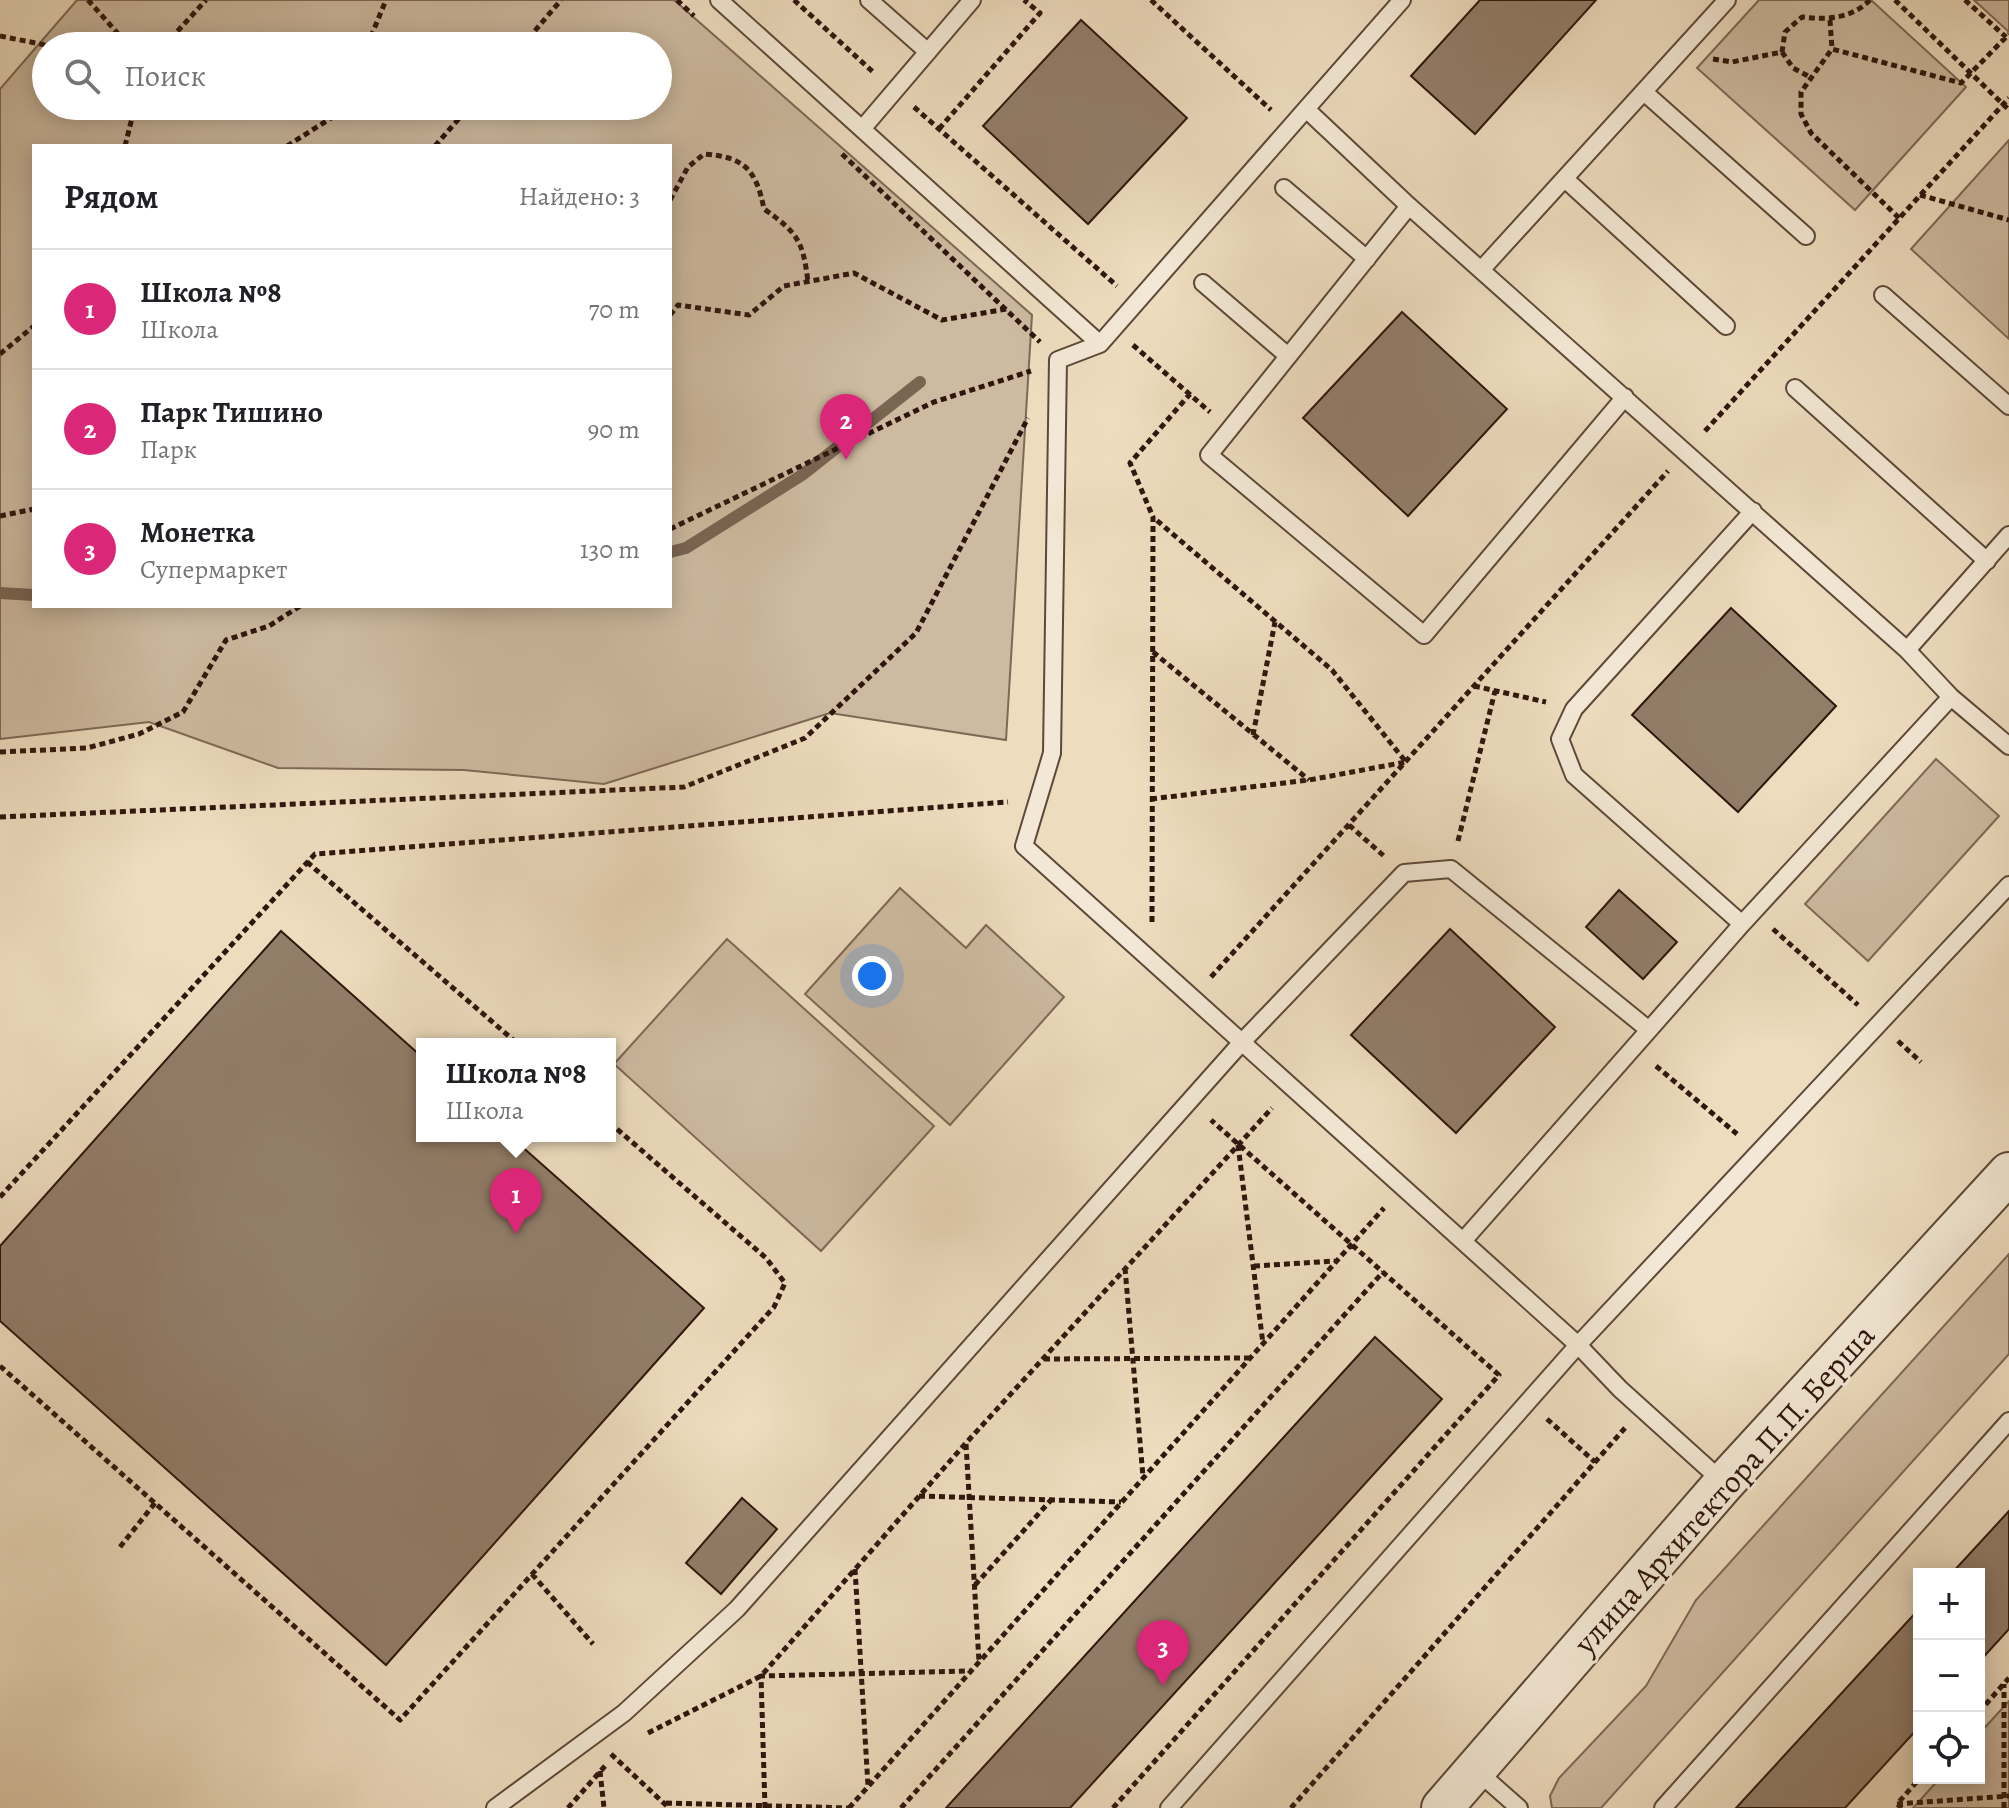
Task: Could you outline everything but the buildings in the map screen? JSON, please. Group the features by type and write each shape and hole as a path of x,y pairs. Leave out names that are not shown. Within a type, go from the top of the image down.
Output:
{"street":[{"name":"улица Архитектора П.П. Берша","path":"1442,1808 1724,1483 2009,1173"}],"lane":[{"path":"719,0 1100,344"},
{"path":"869,0 928,52"},
{"path":"862,129 972,0"},
{"path":"1402,0 1100,344 1058,360 1052,753 1024,846 1578,1345 1642,1409 1724,1483"},
{"path":"1481,270 1727,0"},
{"path":"1644,92 1806,236"},
{"path":"1306,109 1409,206 1753,511 1907,650 1951,697 2009,746"},
{"path":"1565,179 1726,326"},
{"path":"1284,188 1367,259"},
{"path":"1409,206 1209,455 1424,635 1625,397"},
{"path":"1203,283 1288,356"},
{"path":"1883,295 2009,406"},
{"path":"1795,388 1987,561"},
{"path":"1742,924 1574,775 1560,739 1574,709 1753,511"},
{"path":"1907,650 2009,535"},
{"path":"1463,1241 1742,924 1951,697"},
{"path":"495,1808 624,1713 737,1609 1242,1042 1404,873 1451,869 1649,1030"},
{"path":"1169,1808 1578,1345 2009,885"},
{"path":"1663,1808 2009,1421"},
{"path":"1476,1770 1519,1808"}],"path":[{"path":"88,0 117,32"},
{"path":"177,32 206,0"},
{"path":"373,32 386,0"},
{"path":"534,32 561,0"},
{"path":"677,0 699,21"},
{"path":"794,0 1136,303"},
{"path":"939,129 1040,13 1024,0"},
{"path":"1151,0 1290,127"},
{"path":"1810,78 1793,68 1782,52 1785,32 1802,17 1830,20 1861,9 1870,0"},
{"path":"1895,0 2009,110"},
{"path":"1832,49 1961,83 2008,35 1965,0"},
{"path":"1830,20 1832,49 1801,92 1801,114 1811,133 1899,218"},
{"path":"0,36 32,42"},
{"path":"1679,53 1732,62 1782,52"},
{"path":"1199,970 1209,979 2009,98"},
{"path":"126,144 132,120"},
{"path":"290,144 328,120"},
{"path":"437,144 458,120"},
{"path":"672,528 934,402 1058,360 1008,309 836,149"},
{"path":"672,196 688,167 704,154 727,156 748,167 760,187 764,209 789,226 804,246 808,282"},
{"path":"1920,195 2009,220"},
{"path":"672,301 678,305 749,315 784,286 854,273 942,320 1008,309"},
{"path":"672,312 678,305"},
{"path":"0,354 32,328"},
{"path":"1114,328 1230,429"},
{"path":"1160,930 1150,921 1153,517 1130,463 1190,394"},
{"path":"0,817 684,787 805,738 916,633 1029,415"},
{"path":"0,516 32,509"},
{"path":"1153,517 1332,670 1406,762"},
{"path":"0,752 87,748 139,734 172,718 183,712 226,640 269,626 297,608"},
{"path":"1253,735 1275,621"},
{"path":"1152,652 1309,780"},
{"path":"1474,686 1574,709"},
{"path":"1451,869 1495,691"},
{"path":"1151,799 1309,780 1406,762"},
{"path":"0,1197 315,854 988,802 1037,801"},
{"path":"1349,825 1404,873"},
{"path":"307,862 511,1038"},
{"path":"1754,912 1921,1062"},
{"path":"1633,1047 1758,1152"},
{"path":"637,1739 761,1676 966,1443 1292,1087"},
{"path":"1113,1808 1499,1375 1190,1100"},
{"path":"0,1366 400,1720 774,1307 785,1283 766,1258 616,1128"},
{"path":"1238,1144 1263,1344"},
{"path":"623,1746 609,1753 666,1806 849,1808 1403,1187"},
{"path":"1254,1266 1336,1261"},
{"path":"1125,1267 1143,1478"},
{"path":"901,1808 1383,1272"},
{"path":"1044,1359 1250,1358"},
{"path":"1291,1808 1642,1409"},
{"path":"966,1443 979,1662"},
{"path":"919,1496 1122,1502"},
{"path":"975,1585 1051,1500"},
{"path":"120,1547 155,1503"},
{"path":"855,1568 868,1786"},
{"path":"532,1574 593,1644"},
{"path":"761,1676 971,1671"},
{"path":"761,1676 765,1807"},
{"path":"1985,1706 2008,1683"},
{"path":"2004,1808 2008,1683"},
{"path":"568,1808 613,1756"},
{"path":"600,1771 604,1808"},
{"path":"1900,1806 1916,1784"},
{"path":"1900,1806 2006,1797"}],"shaded area":[{"path":"77,0 674,0 1032,315 1006,740 830,713 604,784 464,770 278,768 149,722 0,739 0,89 32,52 32,120 672,120 672,32 49,32"},
{"path":"1759,0 1871,0 1966,87 1855,210 1697,68"},
{"path":"1974,0 2009,0 2009,32"},
{"path":"2009,140 2009,339 1911,249"},
{"path":"1936,759 1999,816 1868,961 1805,904"},
{"path":"900,888 966,948 986,925 1064,997 950,1125 805,994"},
{"path":"727,939 934,1126 821,1251 616,1066 616,1062"},
{"path":"2009,1254 2009,1354 1601,1808 1552,1808 1550,1796 1559,1778 1646,1686 1696,1600"},
{"path":"2009,1701 2009,1808 1913,1808 1935,1784 1985,1784 1985,1727"}],"waterway":[{"path":"672,552 686,548 802,475 920,382"},
{"path":"0,593 32,595"}],"place":[{"name":"Парк Тишино","path":"846,460"},
{"name":"Школа №8","path":"516,1234"},
{"name":"Монетка","path":"1163,1686"}]}
